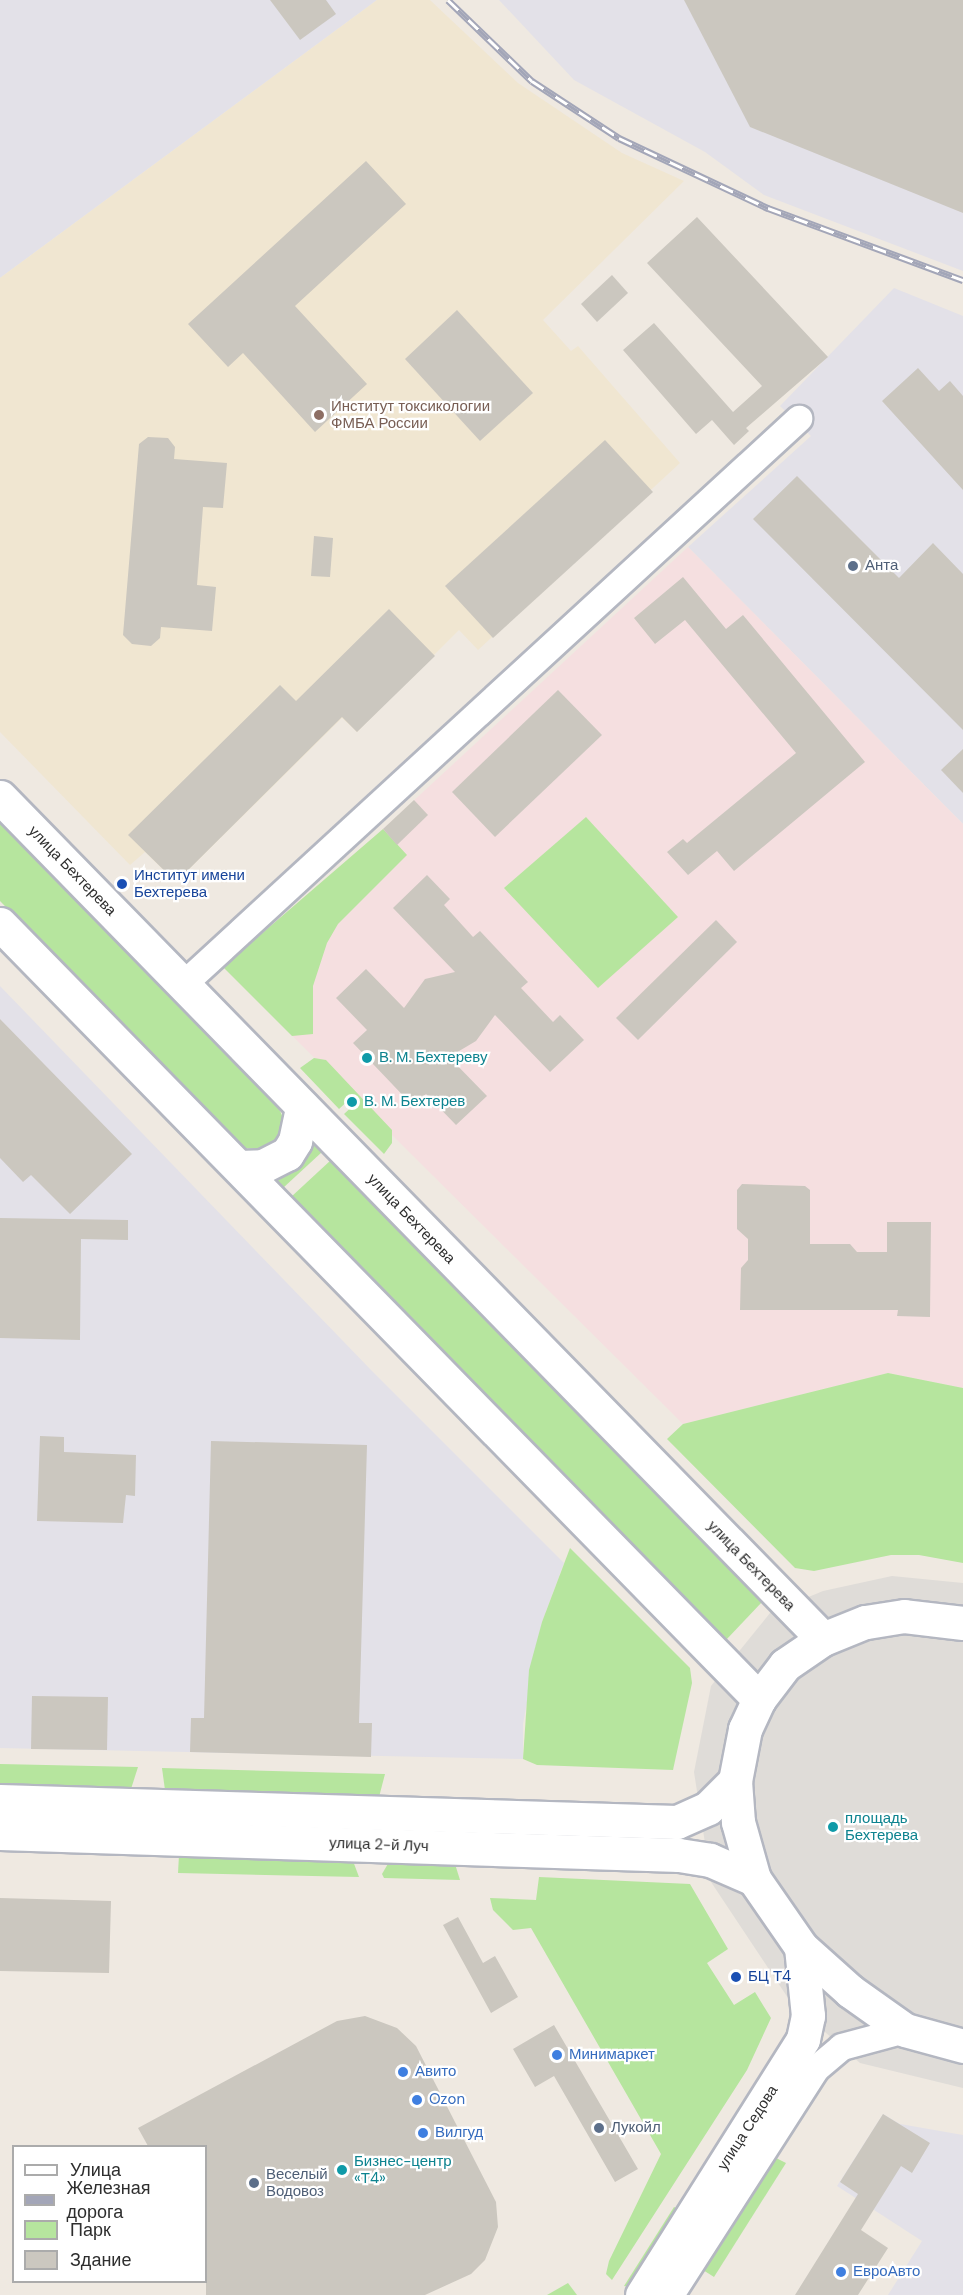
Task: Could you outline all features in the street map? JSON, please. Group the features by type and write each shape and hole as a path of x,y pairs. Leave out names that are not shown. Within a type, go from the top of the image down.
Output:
{"street":[{"path":"183,985 799,419"},
{"name":"улица Бехтерева","path":"0,797 823,1639"},
{"path":"0,924 759,1699"},
{"path":"239,1167 263,1166 287,1154 295,1141 302,1107"},
{"path":"963,1623 904,1616 865,1622 823,1639 785,1665 759,1699 745,1729 735,1781 738,1822 754,1880 801,1947 850,1991 905,2030 963,2046"},
{"path":"0,1802 677,1822 708,1808 735,1781"},
{"name":"улица 2-й Луч","path":"0,1833 679,1855 710,1860 754,1880"},
{"name":"улица Седова","path":"642,2295 803,2039 808,2016 801,1947"},
{"name":"улица Седова","path":"671,2295 816,2069 842,2047 905,2030"}],"shaded area":[{"path":"0,0 377,0 0,278"},
{"name":"Институт токсикологии ФМБА России","path":"377,0 430,0 518,83 622,153 684,181 543,320 571,351 578,346 680,463 478,650 459,630 357,732 342,718 176,882 145,852 130,865 0,732 0,278"},
{"path":"499,0 963,0 963,271 764,195 705,152 574,80"},
{"path":"894,288 963,316 963,824 688,547 811,436 780,406"},
{"path":"688,547 963,824 963,1388 888,1373 683,1424 223,967 383,829"},
{"path":"0,986 372,1371 564,1563 542,1622 523,1724 523,1759 0,1748"},
{"name":"площадь Бехтерева","path":"892,1576 963,1583 963,2088 860,2063 790,2001 711,1882 694,1772 711,1686 770,1613 823,1591"},
{"path":"883,2114 900,2124 963,2135 963,2295 888,2295 922,2241 837,2186"}],"green space":[{"path":"586,817 678,917 598,988 504,888"},
{"path":"0,822 278,1106 286,1125 270,1150 242,1148 0,901"},
{"path":"383,829 407,855 338,924 327,943 313,986 313,1034 292,1036 223,967"},
{"path":"314,1058 326,1060 392,1130 392,1143 384,1154 344,1114 357,1102 352,1097 339,1109 300,1068"},
{"path":"310,1138 322,1152 283,1188 271,1177"},
{"path":"331,1160 762,1602 726,1640 291,1197"},
{"path":"888,1373 963,1388 963,1563 919,1555 891,1555 814,1571 795,1568 667,1439 683,1424"},
{"path":"570,1548 690,1668 692,1683 673,1770 537,1765 523,1759 529,1670 542,1622"},
{"path":"0,1764 138,1767 131,1789 0,1785"},
{"path":"162,1768 385,1774 379,1797 165,1790"},
{"path":"179,1855 353,1861 359,1877 178,1873"},
{"path":"389,1862 455,1864 460,1880 384,1878 382,1874"},
{"path":"539,1877 690,1884 728,1949 707,1963 734,2005 755,1992 771,2018 747,2070 612,2280 606,2274 609,2261 661,2154 531,1928 513,1930 493,1910 490,1898 536,1900"},
{"path":"774,2157 786,2163 714,2277 703,2270"},
{"path":"674,2207 680,2210 630,2287 624,2286"},
{"path":"568,2283 577,2295 547,2295"}],"building":[{"path":"270,0 326,0 336,14 300,40"},
{"path":"684,0 963,0 963,213 750,127"},
{"path":"366,161 406,204 295,306 367,384 315,432 243,353 228,367 188,324"},
{"path":"697,217 828,357 746,428 749,431 734,445 712,420 696,434 623,350 654,323 733,412 762,386 647,263"},
{"path":"612,275 628,293 597,322 581,304"},
{"path":"457,310 533,393 480,441 405,359"},
{"path":"918,368 939,391 950,381 963,396 963,490 882,401"},
{"path":"148,437 168,438 175,447 174,459 227,463 223,508 203,507 197,585 216,587 212,631 161,627 160,638 151,646 132,644 123,635 139,444"},
{"path":"605,440 653,492 493,638 445,586"},
{"path":"797,476 899,578 933,543 963,574 963,730 753,519"},
{"path":"314,536 333,538 330,577 311,576"},
{"path":"683,577 726,629 743,615 865,762 734,871 717,851 688,875 667,852 683,839 687,843 796,753 685,620 655,644 634,618"},
{"path":"389,609 435,656 357,732 342,717 176,882 128,835 280,685 296,701"},
{"path":"558,690 602,735 495,837 452,792"},
{"path":"963,749 963,793 941,770"},
{"path":"414,800 428,815 397,845 383,829"},
{"path":"427,875 450,899 444,905 473,937 480,931 528,982 521,988 553,1022 560,1015 584,1040 550,1072 495,1015 476,1041 449,1057 487,1096 456,1125 426,1094 413,1106 353,1043 367,1030 336,998 366,969 404,1008 425,979 455,972 393,908"},
{"path":"716,920 737,942 638,1040 616,1018"},
{"path":"0,1019 132,1154 70,1214 31,1175 23,1182 0,1158"},
{"path":"742,1184 805,1186 810,1190 810,1244 850,1244 857,1252 887,1252 887,1222 931,1222 930,1317 897,1316 898,1310 740,1310 741,1268 748,1260 748,1239 737,1229 737,1190"},
{"path":"0,1218 128,1220 128,1240 81,1239 80,1340 0,1338"},
{"path":"40,1436 64,1437 64,1452 136,1455 135,1496 126,1495 123,1523 37,1521"},
{"path":"211,1441 367,1445 359,1723 372,1723 371,1757 190,1752 191,1718 204,1718"},
{"path":"32,1696 108,1697 107,1750 31,1749"},
{"path":"0,1898 111,1901 109,1973 0,1971"},
{"path":"458,1917 483,1963 495,1956 518,1997 491,2013 443,1925"},
{"name":"Бизнес-центр «Т4»","path":"365,2016 397,2028 416,2046 496,2202 498,2227 485,2260 471,2274 425,2295 206,2295 207,2145 147,2145 138,2128 337,2021"},
{"name":"Лукойл","path":"554,2025 638,2169 615,2182 554,2076 535,2087 513,2049"},
{"path":"883,2114 930,2143 912,2173 901,2166 861,2230 888,2248 858,2295 795,2295 858,2194 840,2182"}],"railway":[{"path":"448,0 532,81 619,138 768,208 963,280"}],"place":[{"name":"Институт токсикологии ФМБА России","path":"319,415"},
{"name":"Анта","path":"853,566"},
{"name":"Институт имени Бехтерева","path":"122,884"},
{"name":"В. М. Бехтереву","path":"367,1058"},
{"name":"В. М. Бехтерев","path":"352,1102"},
{"name":"площадь Бехтерева","path":"833,1827"},
{"name":"БЦ Т4","path":"736,1977"},
{"name":"Минимаркет","path":"557,2055"},
{"name":"Авито","path":"403,2072"},
{"name":"Ozon","path":"417,2100"},
{"name":"Лукойл","path":"599,2128"},
{"name":"Вилгуд","path":"423,2133"},
{"name":"Бизнес-центр «Т4»","path":"342,2170"},
{"name":"Веселый Водовоз","path":"254,2183"},
{"name":"ЕвроАвто","path":"841,2272"}]}
